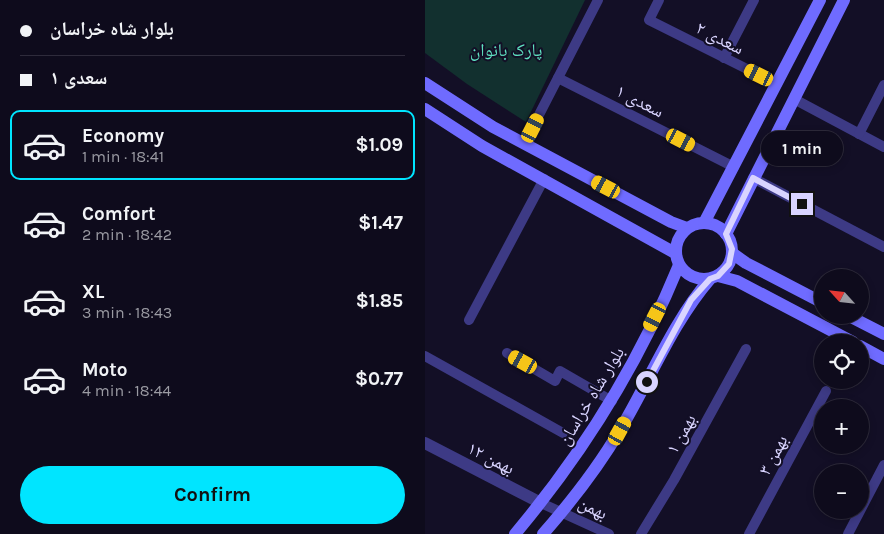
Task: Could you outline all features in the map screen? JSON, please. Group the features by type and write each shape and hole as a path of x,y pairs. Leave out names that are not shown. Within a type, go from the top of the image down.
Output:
{"main road":[{"path":"704,223 820,0"},
{"path":"726,234 844,0"},
{"path":"425,83 493,127 671,222 687,228"},
{"path":"425,109 482,146 544,179 677,259 687,274 694,278 737,281 838,334"},
{"path":"543,534 563,512 620,431 691,300 729,264 732,252 730,241 726,234 713,224 704,223 687,228 679,238 677,259"},
{"path":"732,252 746,263 814,297"},
{"name":"بلوار شاه خراسان","path":"515,534 585,444 612,401 677,259"},
{"path":"865,324 884,334"},
{"path":"869,351 884,359"}],"street":[{"path":"524,144 598,0"},
{"name":"سعدی ۲","path":"659,0 649,20 777,84"},
{"path":"724,58 754,0"},
{"name":"سعدی ۱","path":"558,78 734,167"},
{"path":"859,134 884,85"},
{"path":"794,99 884,146"},
{"path":"753,178 884,247"},
{"path":"469,320 544,179"},
{"name":"بهمن ۱","path":"641,534 674,480 746,349"},
{"path":"507,353 555,380 559,372 612,401"},
{"path":"425,356 563,432"},
{"name":"بهمن ۳","path":"749,534 826,391"},
{"name":"۱۲ بهمن","path":"426,447 541,503"},
{"path":"848,534 884,465"},
{"name":"بهمن","path":"541,503 609,534"}],"green space":[{"name":"پارک بانوان","path":"425,0 585,0 526,122 467,84 425,53"}],"route":[{"path":"647,382 691,300 710,279 718,276 729,264 732,257 732,249 726,234 753,178 802,204"}]}
